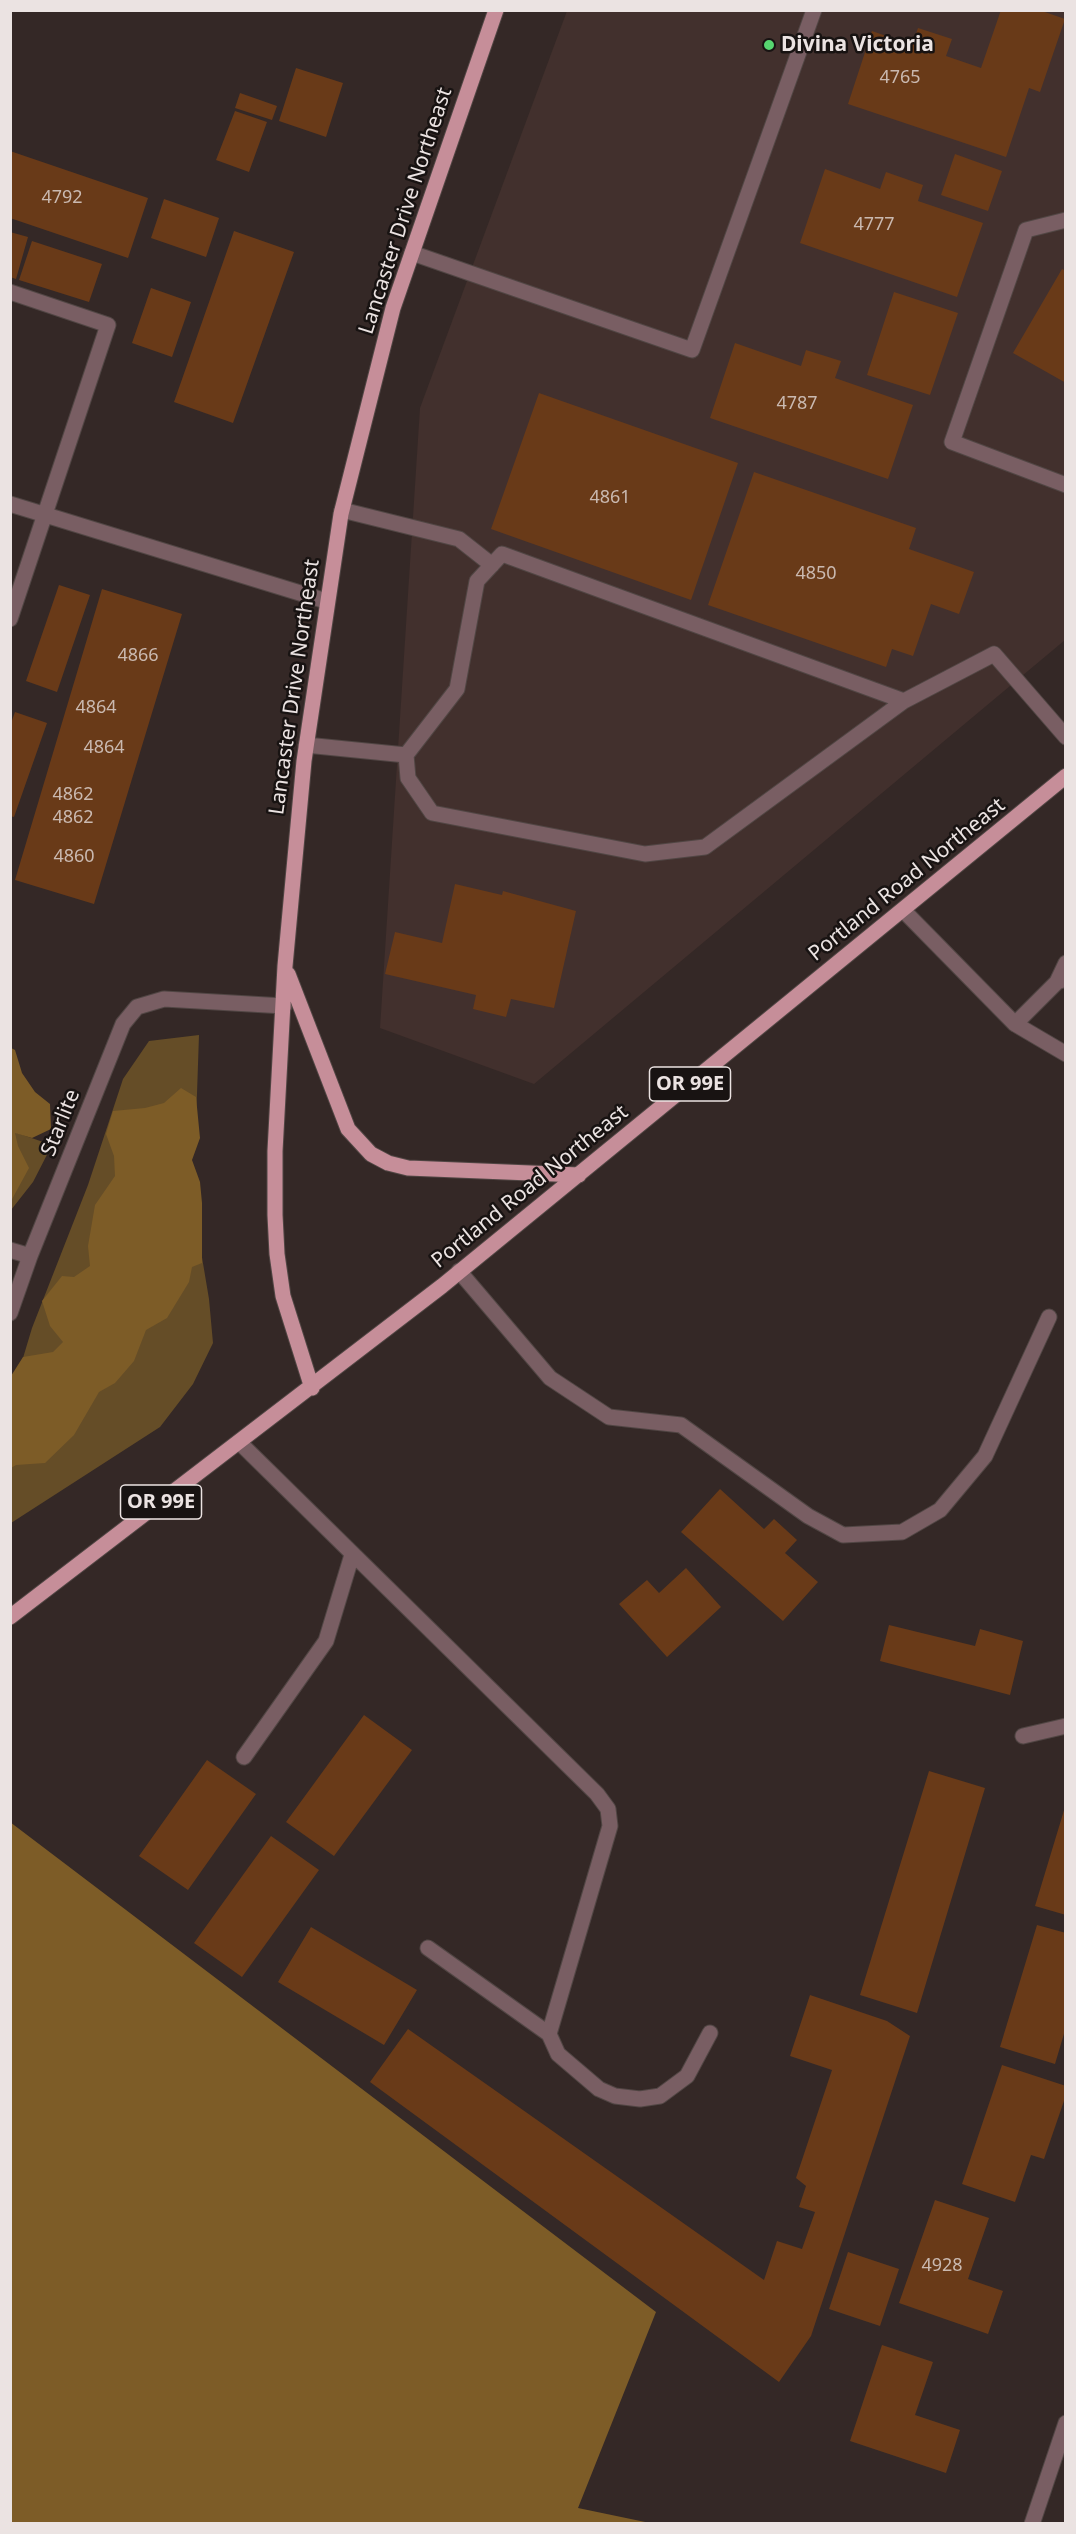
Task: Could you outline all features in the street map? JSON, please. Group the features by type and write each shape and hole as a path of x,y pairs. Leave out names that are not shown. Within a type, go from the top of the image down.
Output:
{"main road":[{"name":"Lancaster Drive Northeast","path":"312,1388 284,1296 277,1254 275,1151 285,966 306,745 326,601 342,510 393,308 496,10"},
{"name":"Portland Road Northeast","path":"10,1617 312,1388 459,1271 1065,776"},
{"path":"285,966 348,1129 371,1154 388,1163 408,1168 579,1175"}],"street":[{"path":"412,253 692,350 814,10"},
{"path":"1065,220 1026,230 952,442 1065,485"},
{"path":"10,292 108,325 10,619"},
{"path":"10,504 326,601"},
{"path":"342,510 459,539 492,565"},
{"path":"904,701 502,554 477,581 457,689 406,755 408,778 432,813 645,854 705,847 904,701 993,654 1065,737"},
{"path":"306,745 406,755"},
{"path":"903,910 1015,1024 1065,1054"},
{"path":"1015,1024 1061,981 1065,963"},
{"name":"Starlite","path":"10,1313 30,1256 123,1024 137,1007 164,999 284,1006"},
{"path":"10,1250 30,1256"},
{"path":"459,1271 550,1378 609,1417 681,1425 808,1516 843,1535 902,1532 940,1510 986,1456 1049,1317"},
{"path":"239,1443 597,1794 608,1809 610,1826 549,2034"},
{"path":"244,1757 326,1641 352,1555"},
{"path":"1023,1736 1065,1726"},
{"path":"428,1948 549,2034 558,2054 599,2089 615,2096 640,2099 660,2096 687,2076 710,2033"},
{"path":"1032,2523 1065,2423"}],"shaded area":[{"path":"567,11 1065,11 1065,640 534,1084 380,1028 420,408"},
{"path":"199,1035 196,1123 189,1180 209,1299 213,1343 193,1384 160,1427 11,1523 11,1398 32,1328 88,1185 123,1079 149,1041"},
{"path":"11,1048 15,1050 22,1073 35,1092 50,1104 51,1129 32,1138 15,1133 18,1146 29,1168 11,1201"},
{"path":"181,1088 196,1097 200,1138 192,1160 200,1182 202,1263 192,1267 189,1282 167,1318 146,1330 134,1361 115,1383 99,1392 74,1435 45,1463 16,1465 11,1468 11,1376 23,1357 53,1352 63,1342 50,1326 42,1301 62,1276 74,1277 90,1266 88,1246 95,1205 115,1176 114,1156 106,1134 113,1111 145,1108 164,1103"},
{"path":"11,1131 52,1145 33,1182 11,1210"},
{"path":"10,1822 656,2312 578,2508 650,2523 11,2523"}],"building":[{"path":"1001,10 1039,10 1065,19 1040,92 1029,88 1006,157 848,104 872,31 912,45 918,28 952,39 946,56 981,68"},
{"path":"296,68 343,83 326,137 279,121"},
{"path":"240,93 277,106 272,120 235,108"},
{"path":"235,111 267,122 249,172 216,160"},
{"path":"10,151 148,198 128,258 10,218"},
{"path":"955,154 1002,171 988,211 941,195"},
{"path":"825,169 880,189 886,172 923,185 918,201 983,223 957,297 800,243"},
{"path":"164,199 219,218 206,257 151,238"},
{"path":"234,231 294,252 233,423 174,402"},
{"path":"10,232 28,237 16,279 10,277"},
{"path":"32,241 102,264 89,302 19,280"},
{"path":"1062,269 1066,271 1066,383 1013,353"},
{"path":"151,288 191,302 172,357 132,343"},
{"path":"894,292 958,313 930,395 867,375"},
{"path":"735,343 801,366 806,350 841,361 835,378 913,405 888,479 710,418"},
{"path":"539,393 738,463 691,600 491,529"},
{"path":"754,472 916,528 909,549 974,572 959,614 931,604 913,656 892,649 886,667 708,605"},
{"path":"59,585 90,595 57,692 26,681"},
{"path":"102,589 182,614 94,904 15,880"},
{"path":"15,712 47,723 14,817 10,816 10,726"},
{"path":"455,884 502,895 503,891 576,911 554,1008 511,999 506,1017 473,1009 476,995 385,974 395,932 442,943"},
{"path":"720,1489 764,1529 774,1519 797,1540 785,1553 818,1582 783,1621 681,1532"},
{"path":"686,1568 721,1607 667,1657 619,1604 647,1580 659,1593"},
{"path":"889,1625 975,1646 980,1629 1023,1641 1010,1695 880,1661"},
{"path":"364,1715 412,1750 334,1856 286,1822"},
{"path":"207,1760 256,1794 188,1890 139,1856"},
{"path":"929,1771 985,1788 917,2013 860,1995"},
{"path":"1066,1807 1066,1915 1035,1906"},
{"path":"271,1836 319,1870 242,1977 194,1943"},
{"path":"1037,1925 1066,1933 1066,2027 1055,2064 1000,2047"},
{"path":"311,1927 417,1990 384,2045 278,1982"},
{"path":"810,1995 887,2021 910,2036 811,2336 779,2382 370,2082 408,2029 764,2280 777,2241 802,2249 815,2212 799,2207 806,2186 796,2178 832,2070 790,2056"},
{"path":"1002,2065 1066,2086 1066,2095 1044,2159 1031,2155 1015,2202 962,2184"},
{"path":"935,2200 989,2218 968,2279 1003,2291 988,2334 899,2303"},
{"path":"848,2252 899,2269 880,2326 829,2309"},
{"path":"882,2345 933,2362 915,2415 960,2430 946,2473 850,2441"}],"place":[{"name":"Divina Victoria","path":"769,45"}]}
